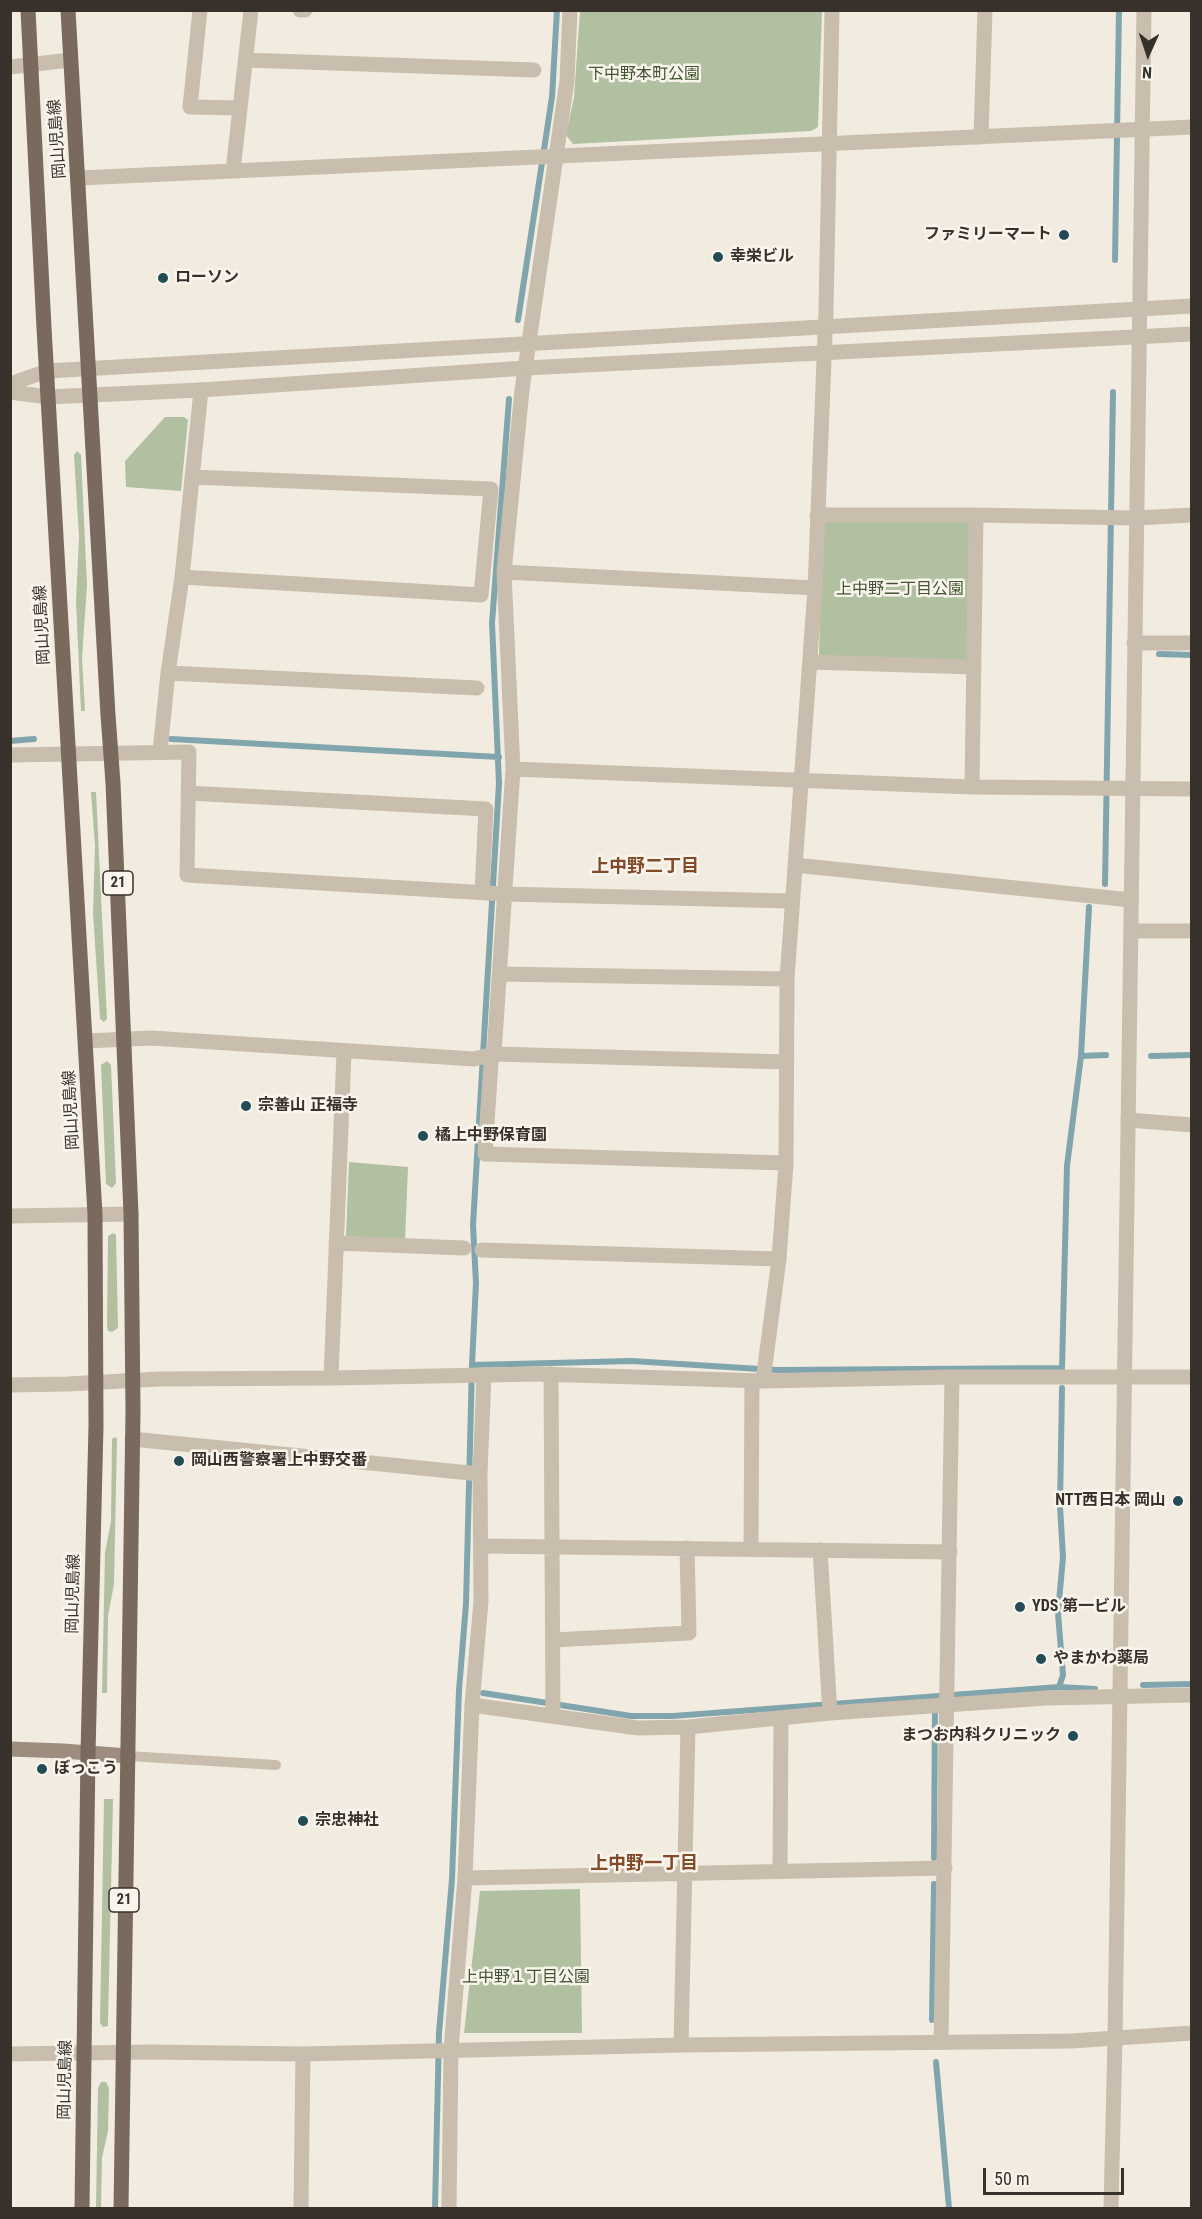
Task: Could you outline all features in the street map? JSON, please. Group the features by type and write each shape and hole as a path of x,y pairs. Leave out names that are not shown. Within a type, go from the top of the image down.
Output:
{"main road":[{"name":"岡山児島線","path":"28,10 95,1214 96,1426 88,1753 82,2208"},
{"name":"岡山児島線","path":"68,10 111,753 131,1214 133,1380 121,2208"},
{"path":"10,1749 128,1756"}],"street":[{"path":"200,10 190,107 240,108"},
{"path":"233,171 251,10"},
{"path":"300,10 305,10"},
{"path":"494,893 513,769 504,572 547,156 567,81 570,10"},
{"path":"751,1549 761,1376 779,1259 786,1163 787,979 815,588 832,10"},
{"path":"981,137 985,10"},
{"path":"1111,2208 1144,10"},
{"path":"10,67 70,60"},
{"path":"246,60 534,70"},
{"path":"79,178 1191,127"},
{"path":"10,384 47,371 1191,306"},
{"path":"10,392 48,397 201,390 526,368 1191,334"},
{"path":"160,751 168,673 182,577 201,390"},
{"path":"182,577 481,595 491,489 192,477"},
{"path":"818,515 1110,518 1191,515"},
{"path":"972,787 976,515"},
{"path":"504,572 815,588"},
{"path":"1134,643 1191,643"},
{"path":"810,662 974,667"},
{"path":"168,673 477,688"},
{"path":"10,755 160,751 189,753 186,875 494,893 791,901"},
{"path":"513,769 972,787 1191,789"},
{"path":"188,793 486,809 500,974 485,1155 786,1163"},
{"path":"795,865 1131,900"},
{"path":"1131,931 1191,931"},
{"path":"500,974 787,979"},
{"path":"86,1041 124,1038 474,1059 492,1055 787,1062"},
{"path":"331,1378 344,1052"},
{"path":"1128,1120 1191,1125"},
{"path":"10,1216 131,1214"},
{"path":"336,1243 464,1248"},
{"path":"482,1250 779,1259"},
{"path":"10,1385 133,1380 552,1374 1191,1377"},
{"path":"552,1374 553,1709"},
{"path":"449,2208 443,2050 465,1878 472,1706 481,1601 482,1545 472,1473 476,1375"},
{"path":"941,2042 945,1869 943,1703 950,1552 952,1377"},
{"path":"132,1439 472,1473"},
{"path":"482,1545 950,1552"},
{"path":"553,1640 689,1633 687,1548"},
{"path":"820,1550 830,1707"},
{"path":"472,1706 553,1709 638,1728 688,1728 781,1718 830,1707 1191,1695"},
{"path":"780,1871 781,1718"},
{"path":"681,2045 688,1728"},
{"path":"465,1878 945,1869"},
{"path":"10,2054 303,2054 681,2045 1115,2039 1191,2033"},
{"path":"301,2208 303,2054"}],"lane":[{"path":"128,1756 276,1765"}],"green space":[{"name":"下中野本町公園","path":"580,11 822,11 818,127 811,131 573,144 566,135 574,97"},
{"path":"165,417 184,417 188,420 181,491 126,487 125,461"},
{"path":"77,451 81,455 87,585 82,658 85,711 81,711 76,601 79,537 74,455"},
{"name":"上中野二丁目公園","path":"822,521 970,522 967,661 819,656"},
{"path":"91,792 96,792 107,1019 104,1022 100,1019 93,913 95,846"},
{"path":"107,1061 111,1065 116,1183 112,1188 106,1184 101,1065"},
{"path":"349,1162 408,1167 405,1242 346,1236"},
{"path":"113,1233 116,1235 118,1328 112,1332 108,1331 107,1326 108,1236"},
{"path":"115,1437 117,1439 114,1584 108,1616 107,1693 102,1693 105,1553 111,1521 112,1439"},
{"path":"104,1799 113,1799 108,2026 103,2027 100,2023"},
{"name":"上中野１丁目公園","path":"580,1889 582,2033 464,2033 480,1891"},
{"path":"101,2082 106,2082 109,2088 108,2131 102,2158 101,2208 96,2208 98,2088"}],"waterway":[{"path":"518,320 552,97 557,10"},
{"path":"1115,260 1119,10"},
{"path":"1105,884 1113,392"},
{"path":"435,2208 439,2033 452,1879 459,1690 466,1604 476,1283 473,1225 499,783 492,623 509,399"},
{"path":"1159,654 1192,655"},
{"path":"10,741 34,739"},
{"path":"171,739 499,757"},
{"path":"1081,1056 1089,907"},
{"path":"472,1365 632,1361 776,1370 1062,1368 1067,1166 1081,1056 1106,1055"},
{"path":"1151,1056 1192,1055"},
{"path":"1059,1687 1063,1675 1058,1613 1063,1557 1060,1506 1062,1388"},
{"path":"1143,1685 1192,1684"},
{"path":"483,1693 631,1716 673,1716 1059,1687 1095,1689"},
{"path":"934,1858 935,1706"},
{"path":"932,2020 934,1884"},
{"path":"936,2062 949,2208"}],"place":[{"name":"ファミリーマート","path":"1064,235"},
{"name":"幸栄ビル","path":"718,257"},
{"name":"ローソン","path":"163,278"},
{"name":"宗善山 正福寺","path":"246,1106"},
{"name":"橘上中野保育園","path":"423,1136"},
{"name":"岡山西警察署上中野交番","path":"179,1461"},
{"name":"NTT西日本 岡山","path":"1178,1501"},
{"name":"YDS 第一ビル","path":"1020,1607"},
{"name":"やまかわ薬局","path":"1041,1659"},
{"name":"まつお内科クリニック","path":"1073,1736"},
{"name":"ぼっこう","path":"42,1769"},
{"name":"宗忠神社","path":"303,1821"}],"district":[{"name":"上中野二丁目","path":"645,867"},
{"name":"上中野一丁目","path":"644,1864"}]}
